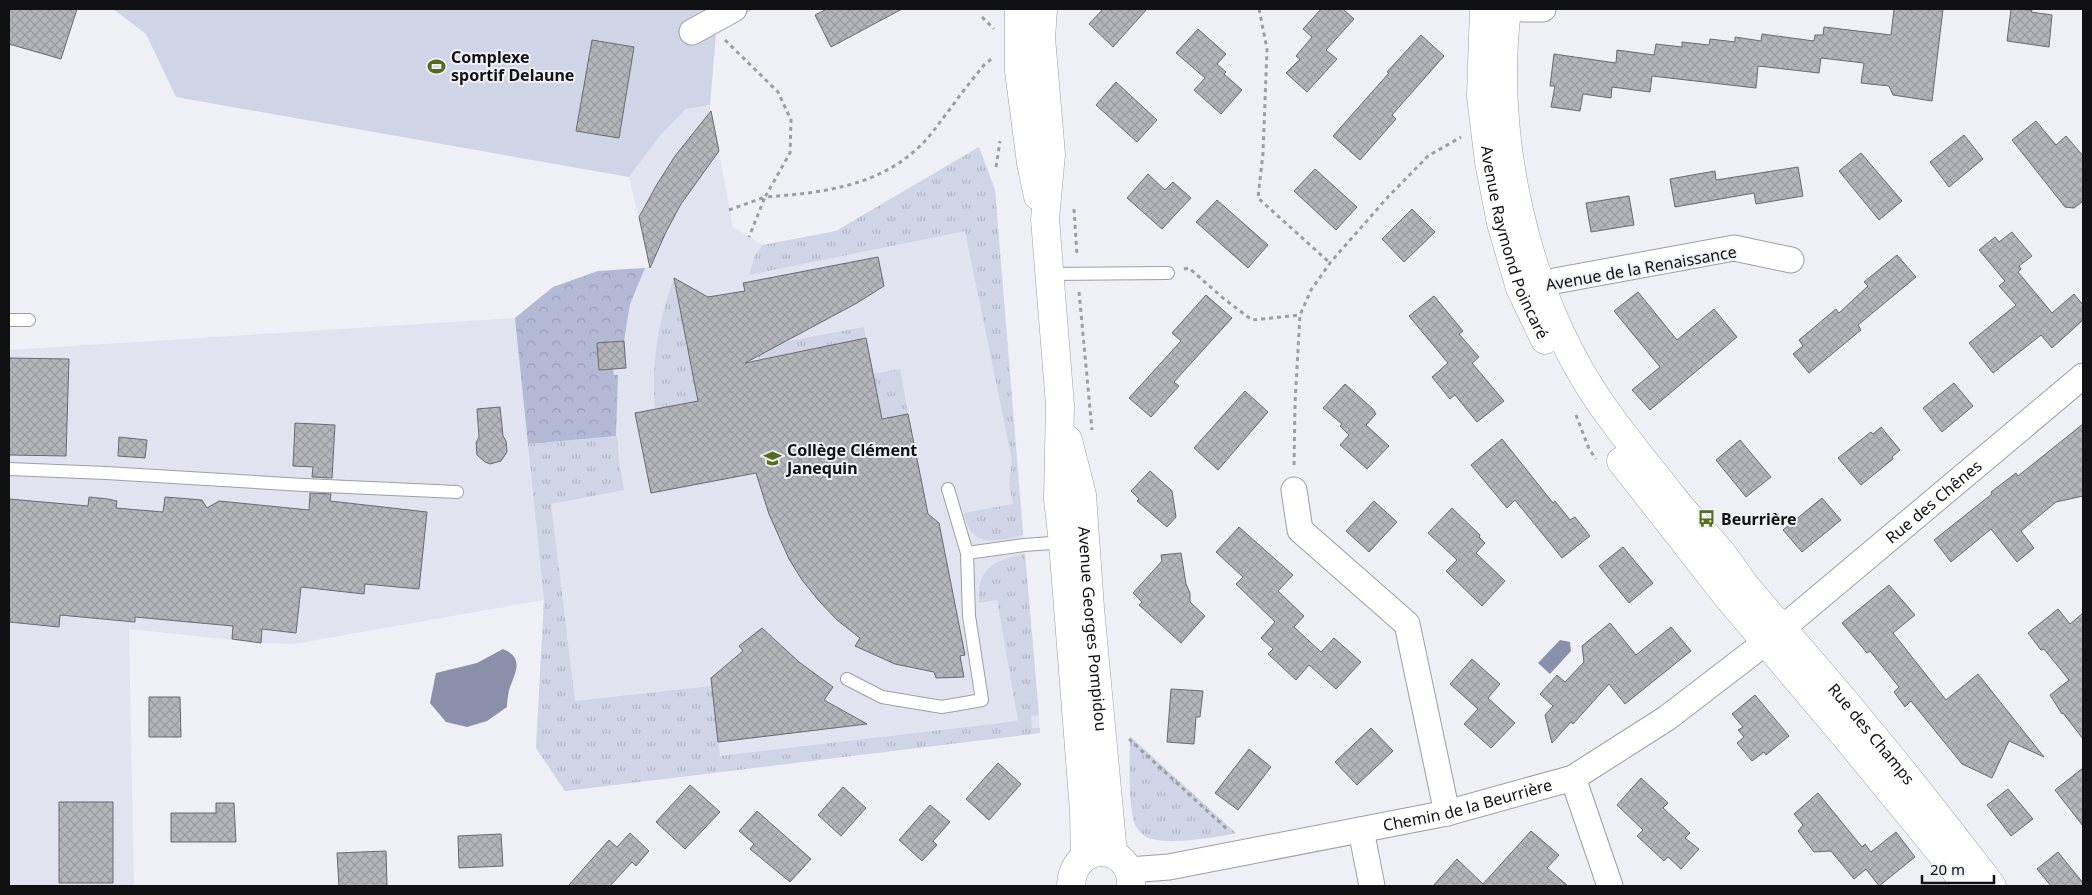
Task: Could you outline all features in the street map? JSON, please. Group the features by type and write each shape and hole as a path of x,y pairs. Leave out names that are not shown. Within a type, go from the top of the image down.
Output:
{"street":[{"path":"700,28 734,9"},
{"name":"Avenue Georges Pompidou","path":"1019,9 1019,71 1031,163 1045,219 1060,405 1082,495 1074,542 1085,857"},
{"name":"Avenue Georges Pompidou","path":"1043,9 1040,38 1050,154 1045,219"},
{"name":"Avenue Raymond Poincaré","path":"1484,9 1481,96 1489,162 1501,223 1531,286 1560,370 1610,446 1658,510 1774,635"},
{"name":"Avenue Raymond Poincaré","path":"1508,9 1505,27 1503,105 1509,157 1531,286 1552,314 1580,371 1622,434 1676,501 1720,551 1746,586"},
{"path":"1523,9 1544,9"},
{"name":"Avenue de la Renaissance","path":"1531,286 1734,248 1791,260"},
{"name":"Rue des Chênes","path":"1774,635 2083,376"},
{"path":"1294,490 1300,530 1406,624 1447,813"},
{"name":"Avenue Georges Pompidou","path":"1074,542 1125,870"},
{"name":"Rue des Champs","path":"1746,586 1774,635 1968,886"},
{"name":"Rue des Champs","path":"1774,635 1904,774 1992,886"},
{"name":"Chemin de la Beurrière","path":"1125,870 1169,867 1447,813 1573,778 1667,718 1774,635"},
{"path":"1573,778 1610,886"},
{"path":"1361,830 1372,886"},
{"path":"1070,886 1071,874 1076,864 1094,853 1125,870"}],"lane":[{"path":"1050,274 1168,273"},
{"path":"9,320 29,320"},
{"path":"9,469 457,492"},
{"path":"847,679 882,697 942,707 982,700 969,616 967,553 948,489"},
{"path":"967,553 1024,545 1074,542"}],"path":[{"path":"1259,9 1268,50 1263,153 1258,198 1330,263"},
{"path":"700,28 778,92 791,120 790,153 765,197 748,236"},
{"path":"730,210 765,197 811,193 841,187 865,180 902,161 937,128 984,65"},
{"path":"1294,490 1295,403 1300,315 1311,290 1330,263 1386,199 1428,156 1464,135"},
{"path":"1074,206 1078,274 1093,435"},
{"path":"1168,273 1189,268 1252,320 1300,315"},
{"path":"1124,745 1125,735 1236,838"}],"shaded area":[{"path":"710,105 733,227 763,245 836,231 979,147 995,190 1040,733 565,791 536,748 544,600 294,644 261,643 129,629 134,886 9,886 9,350 515,318 553,287 598,271 650,267 629,177 659,137 686,109"},
{"path":"1560,640 1570,642 1571,651 1550,674 1538,663"},
{"path":"503,649 510,653 516,661 516,672 509,690 507,707 487,721 467,727 446,722 430,703 436,673 477,663"}],"green space":[{"name":"Complexe sportif Delaune","path":"113,9 753,9 716,34 710,105 686,109 659,137 629,177 176,97 146,34"},
{"path":"979,147 995,190 1023,535 994,541 979,538 972,533 967,525 964,513 1013,504 1009,484 1012,460 965,231 749,275 755,255 763,245 836,231"},
{"path":"645,268 630,304 624,341 597,343 599,370 613,369 614,375 618,375 616,436 528,444 515,318 553,287 598,271"},
{"path":"674,278 692,374 714,397 655,409 654,376 657,343 668,294"},
{"path":"864,327 866,340 759,360 756,347"},
{"path":"900,369 908,414 882,419 873,374"},
{"path":"617,436 624,490 551,504 575,701 712,686 720,756 1018,721 997,600 979,603 979,591 984,574 996,563 1025,554 1039,715 1031,716 1032,728 1040,728 1040,733 565,791 536,748 544,600 528,444"},
{"path":"1130,736 1236,833 1218,837 1170,841 1150,838 1141,833 1134,821 1132,810"}],"building":[{"path":"9,9 77,9 61,59 9,44"},
{"path":"827,9 902,9 831,47 815,15"},
{"path":"1103,9 1147,9 1113,47 1089,24"},
{"path":"1321,9 1343,9 1354,19 1326,50 1337,59 1307,92 1286,73 1300,59 1296,56 1312,37 1303,29"},
{"path":"1894,9 1943,9 1932,101 1893,95 1889,86 1861,83 1864,63 1821,58 1819,73 1758,66 1756,88 1652,76 1650,92 1612,87 1611,98 1583,94 1580,111 1551,107 1555,86 1550,86 1554,54 1616,63 1617,50 1654,55 1656,44 1682,47 1682,42 1709,45 1710,39 1735,42 1735,37 1761,41 1762,34 1814,41 1815,35 1823,35 1824,27 1891,35"},
{"path":"2011,9 2032,10 2031,12 2052,15 2049,47 2007,41"},
{"path":"1198,29 1226,54 1217,64 1226,72 1224,74 1242,90 1221,114 1194,90 1205,78 1176,53"},
{"path":"1421,35 1444,56 1392,115 1396,119 1360,160 1333,136"},
{"path":"592,40 634,47 619,138 576,131"},
{"path":"1116,82 1157,120 1137,142 1096,105"},
{"path":"711,111 719,151 681,204 650,268 639,217 675,156"},
{"path":"2036,121 2056,145 2066,136 2083,156 2083,201 2074,208 2065,207 2012,140"},
{"path":"1964,135 1983,159 1949,187 1930,162"},
{"path":"1861,153 1902,201 1879,220 1839,171"},
{"path":"1798,167 1803,196 1756,204 1754,193 1675,207 1670,179 1715,171 1716,180"},
{"path":"1315,169 1357,207 1336,230 1294,191"},
{"path":"1148,174 1165,190 1173,182 1191,198 1162,229 1127,198"},
{"path":"1629,196 1634,225 1591,232 1586,203"},
{"path":"1217,200 1268,245 1248,268 1196,222"},
{"path":"1412,209 1435,232 1404,262 1382,239"},
{"path":"2012,232 2032,256 2019,266 2021,269 2018,272 2052,313 2074,294 2083,305 2083,320 2052,348 2041,335 1993,373 1969,343 2016,305 1999,286 2005,281 1979,250 1995,237 1999,242"},
{"path":"1897,255 1916,277 1858,325 1861,330 1809,373 1793,354 1803,346 1799,340 1836,309 1839,313 1868,286 1864,282"},
{"path":"878,257 884,286 857,303 745,363 866,338 882,419 908,414 928,514 939,523 965,655 960,656 964,677 936,678 934,672 895,664 855,646 860,638 837,620 819,601 802,580 789,559 769,514 756,473 651,493 635,413 698,401 674,278 708,297 745,291 743,283"},
{"path":"1638,292 1677,340 1714,309 1737,337 1650,410 1632,390 1660,367 1614,311"},
{"path":"1206,295 1232,318 1174,382 1179,386 1151,417 1129,398 1181,341 1172,333"},
{"path":"1434,296 1463,331 1459,334 1479,357 1472,363 1504,401 1477,422 1455,395 1450,399 1432,377 1448,363 1409,316"},
{"path":"624,341 626,368 599,370 597,343"},
{"path":"9,358 69,359 66,456 9,455"},
{"path":"1954,383 1973,406 1942,432 1923,408"},
{"path":"1345,384 1373,409 1376,414 1366,425 1389,446 1367,469 1340,445 1349,435 1340,426 1342,424 1323,408"},
{"path":"1245,391 1268,412 1218,470 1194,448"},
{"path":"500,407 507,452 501,461 490,464 477,455 476,443 479,437 477,409"},
{"path":"295,423 335,425 332,478 312,477 313,467 293,466"},
{"path":"2083,424 2083,496 2056,502 2021,531 2034,548 2017,562 1991,529 1951,562 1934,540 1992,494 1991,492 2016,473 2018,476"},
{"path":"1881,427 1900,450 1892,457 1893,459 1861,485 1838,458 1871,432 1873,434"},
{"path":"119,437 147,440 145,458 118,456"},
{"path":"1502,439 1553,503 1555,501 1570,520 1575,517 1590,536 1562,558 1515,500 1507,508 1471,465"},
{"path":"1740,440 1771,477 1746,497 1716,460"},
{"path":"1150,471 1172,491 1176,517 1167,527 1137,501 1139,499 1131,491"},
{"path":"310,493 331,494 330,501 427,512 419,589 365,584 364,594 301,587 296,633 262,629 261,643 232,639 233,626 135,617 135,622 60,615 59,627 9,622 9,499 88,506 89,497 117,501 116,508 163,512 165,497 202,500 207,508 219,501 309,510"},
{"path":"1822,498 1841,520 1802,552 1783,530"},
{"path":"1374,501 1397,522 1369,552 1346,531"},
{"path":"1452,508 1480,535 1479,537 1485,543 1476,553 1505,581 1482,606 1446,571 1457,560 1428,533"},
{"path":"1239,527 1293,575 1278,591 1304,616 1294,627 1321,652 1334,638 1361,662 1336,689 1309,665 1296,680 1268,654 1273,649 1261,638 1275,622 1236,584 1243,577 1216,552"},
{"path":"1623,547 1653,583 1629,603 1599,566"},
{"path":"1181,553 1186,584 1190,593 1190,602 1205,616 1181,643 1139,605 1142,602 1133,593 1162,561 1161,555"},
{"path":"1889,585 1915,615 1893,633 1946,700 1978,674 2044,757 2009,741 1992,778 1962,764 1911,701 1905,707 1894,692 1899,687 1870,651 1867,653 1842,623"},
{"path":"2058,609 2070,624 2083,613 2083,739 2062,714 2050,695 2069,680 2044,649 2041,650 2028,633"},
{"path":"1610,623 1636,655 1671,627 1691,651 1625,704 1609,684 1573,724 1571,722 1552,743 1545,715 1553,706 1540,694 1557,675 1565,682 1584,662 1582,646"},
{"path":"762,628 799,662 833,687 824,700 867,724 718,742 711,678 743,651 739,646"},
{"path":"1472,659 1500,684 1488,698 1515,723 1491,748 1464,724 1478,709 1450,684"},
{"path":"1171,689 1203,691 1200,717 1196,717 1194,744 1167,742"},
{"path":"1755,695 1789,736 1766,755 1764,752 1752,761 1737,743 1744,737 1738,730 1743,727 1732,714"},
{"path":"149,697 180,697 181,737 149,737"},
{"path":"1371,728 1393,751 1357,785 1335,762"},
{"path":"1249,749 1271,767 1238,810 1215,793"},
{"path":"998,763 1021,784 989,820 966,799"},
{"path":"2083,768 2083,826 2055,790"},
{"path":"1641,778 1668,803 1663,808 1690,833 1685,838 1699,849 1681,869 1668,857 1664,861 1637,836 1643,830 1617,805"},
{"path":"690,785 720,812 685,849 656,822"},
{"path":"843,787 866,808 841,836 818,815"},
{"path":"2008,789 2033,819 2011,836 1987,805"},
{"path":"1818,793 1862,847 1865,844 1871,852 1896,832 1915,857 1879,886 1866,869 1854,879 1831,851 1814,852 1798,831 1803,825 1794,814"},
{"path":"59,802 113,802 113,883 59,883"},
{"path":"216,803 234,803 236,842 171,842 171,813 216,813"},
{"path":"930,805 950,822 933,841 937,845 922,861 899,840"},
{"path":"757,811 811,859 790,882 750,849 754,844 739,831"},
{"path":"1531,831 1559,855 1547,868 1568,886 1433,886 1457,859 1483,884"},
{"path":"630,833 649,851 636,866 632,862 610,886 568,886 609,840 617,847"},
{"path":"501,834 503,866 459,868 458,836"},
{"path":"386,851 387,886 339,886 337,853"},
{"path":"2058,852 2083,883 2083,886 2051,886 2037,869"}],"place":[{"name":"Complexe sportif Delaune","path":"437,66"},
{"name":"Collège Clément Janequin","path":"773,459"},
{"name":"Beurrière","path":"1707,519"}]}
